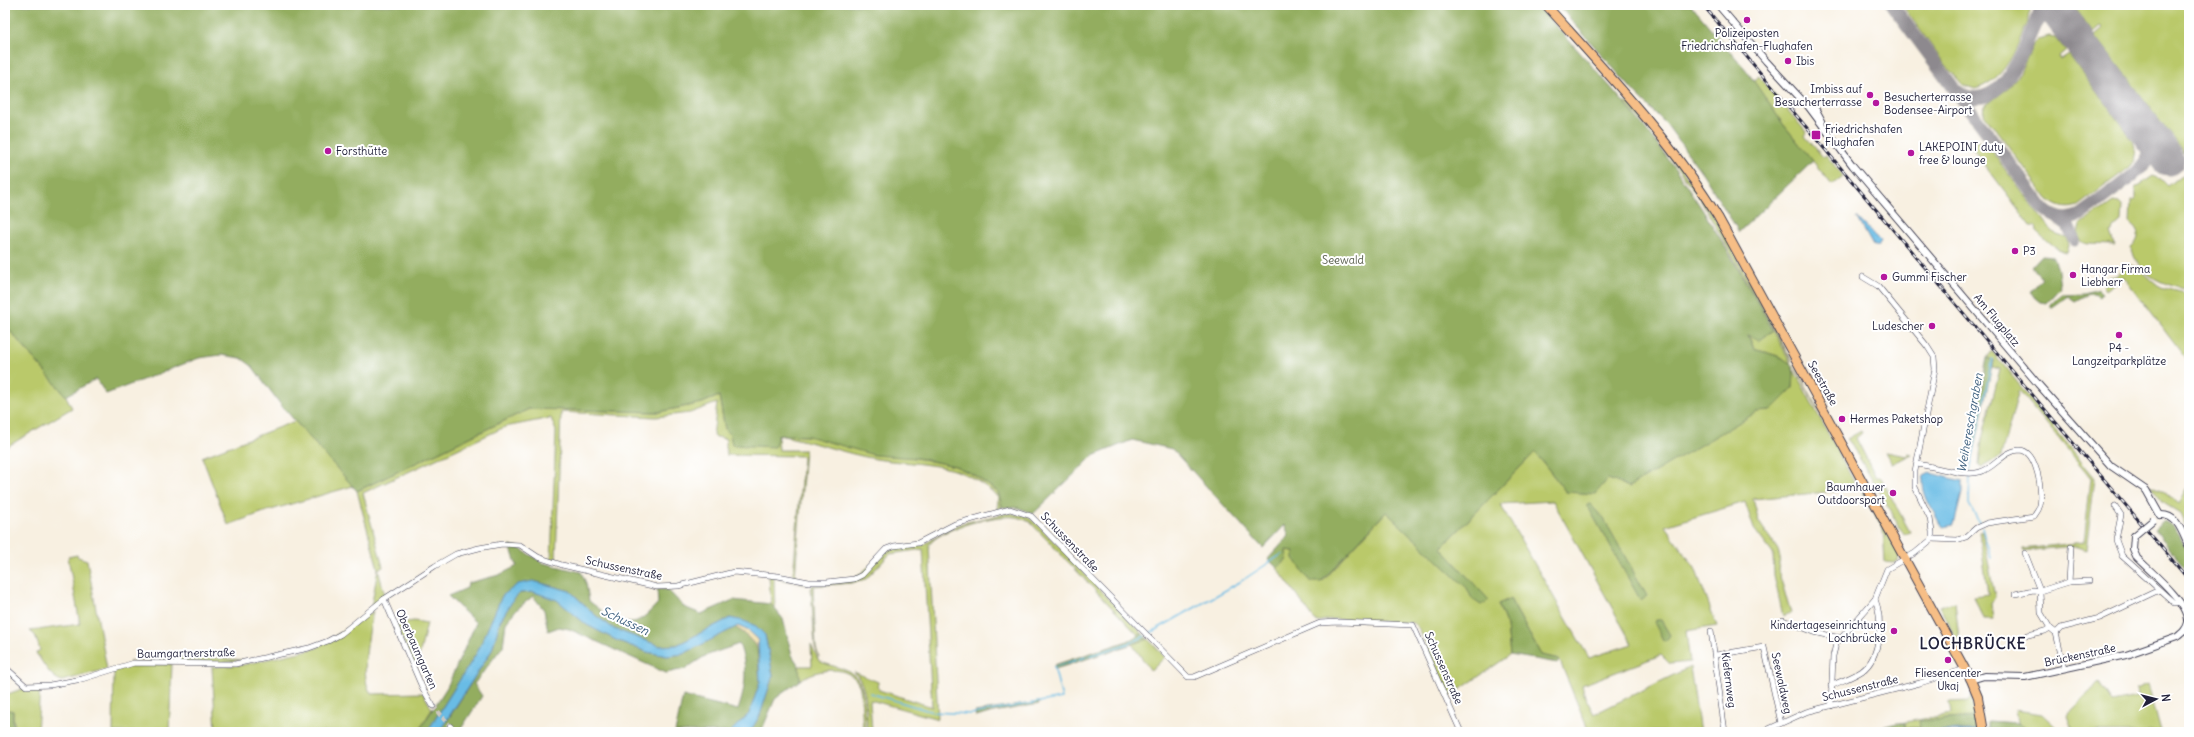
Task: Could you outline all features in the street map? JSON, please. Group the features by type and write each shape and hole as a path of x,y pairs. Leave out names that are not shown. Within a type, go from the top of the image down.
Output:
{"main road":[{"name":"Seestraße","path":"1546,5 1633,104 1685,167 1718,217 1966,669 1977,694 1984,732"}],"street":[{"name":"Am Flugplatz","path":"1718,5 1761,56 1805,102 1853,166 2044,390 2111,466 2146,490 2160,515"},
{"path":"1831,706 1833,656 1836,644 1875,599 1887,569 1926,546 1932,539 1930,518 1915,487 1917,464 1935,369 1934,357 1927,346 1878,286 1863,277"},
{"path":"1917,464 1965,473 1973,473 1980,472 2009,453 2020,450 2030,454 2036,465 2041,503 2034,516 1984,524 1976,528 1966,537 1957,540 1932,539"},
{"path":"2115,506 2121,515 2116,540 2122,556 2174,603 2180,602"},
{"name":"Schussenstraße","path":"435,566 456,554 479,548 512,544 520,545 538,557 562,565 657,587 678,586 734,572 778,576 809,582 845,581 862,575 880,554 894,546 918,543 955,524 999,511 1015,510 1031,516 1188,677 1194,677 1320,623 1339,622 1413,625 1461,732"},
{"path":"2160,515 2171,516 2175,520 2189,547"},
{"name":"Brückenstraße","path":"1971,680 1984,676 2025,677 2129,654 2177,637 2188,627 2187,617 2180,602 2137,558 2133,549 2134,536 2160,515"},
{"path":"2069,582 2070,547"},
{"path":"2025,553 2040,591 2041,613 2050,628 2056,633 2064,668"},
{"name":"Baumgartnerstraße","path":"5,667 26,686 41,686 82,679 134,663 235,664 308,648 328,642 341,634 384,599 435,566"},
{"path":"2014,594 2033,590 2040,591 2069,582 2089,581"},
{"path":"2056,633 2061,628 2100,618 2159,590"},
{"name":"Oberbaumgarten","path":"384,599 422,687 433,706"},
{"path":"1831,686 1862,670 1871,660 1879,632 1878,607 1875,599"},
{"path":"1783,620 1814,632 1840,638"},
{"path":"2028,635 2045,631 2050,628"},
{"name":"Kiefernweg","path":"1711,631 1716,655 1725,732"},
{"name":"Seewaldweg","path":"1716,655 1764,647 1781,723"},
{"name":"Schussenstraße","path":"1762,732 1806,712 1920,684 1966,669"},
{"path":"450,726 456,732"}],"green space":[{"name":"Seewald","path":"5,5 1537,5 1629,109 1674,167 1732,259 1773,330 1759,341 1748,335 1754,349 1782,358 1791,365 1794,373 1793,388 1770,411 1757,412 1629,487 1608,479 1595,494 1566,492 1535,452 1441,548 1489,600 1481,605 1472,599 1467,588 1386,512 1321,582 1310,582 1294,558 1294,551 1286,550 1287,560 1277,568 1268,559 1289,536 1285,525 1263,548 1172,449 1132,440 1093,456 1033,514 1019,508 1002,507 998,492 974,475 955,466 917,458 874,455 808,436 778,435 775,447 732,445 730,434 725,429 719,396 702,403 659,412 529,409 357,491 281,405 252,366 241,358 221,355 199,358 106,394 96,379 66,396 5,325"},
{"path":"1558,5 1691,5 1747,71 1783,124 1813,161 1739,232 1703,174 1667,125 1636,94"},
{"path":"1902,5 2029,5 2030,14 2027,26 2004,69 1984,86 1975,89 1963,85 1946,66"},
{"path":"2073,5 2189,5 2189,158 2095,35 2103,28 2100,26 2093,32"},
{"path":"2049,36 2055,37 2066,51 2059,57 2061,60 2069,55 2133,141 2135,148 2135,157 2130,167 2078,206 2070,208 2058,206 2048,199 1984,114 1985,105 2006,90 2020,73 2033,45 2039,39"},
{"path":"1759,76 1807,133 1805,136 1823,157 1826,155 1843,176 1832,185 1783,124 1752,81"},
{"path":"1625,103 1629,103 1670,152 1718,222 1792,361 1700,199 1650,130"},
{"path":"1977,141 1986,144 2049,228 2057,235 2066,238 2068,246 2066,252 2058,249 2047,241 2037,232 2036,226 2031,226 1973,149 1974,143"},
{"path":"2189,170 2189,290 2161,282 2153,278 2140,266 2131,248 2138,238 2138,235 2136,229 2130,223 2131,201 2135,200 2135,188 2153,176 2161,179 2168,186"},
{"path":"2113,202 2119,203 2122,206 2121,222 2111,233 2115,245 2088,244 2082,242 2078,234 2080,225"},
{"path":"2042,256 2054,257 2058,270 2060,288 2046,303 2041,302 2030,293 2042,278 2032,267"},
{"path":"2131,265 2137,267 2160,287 2189,294 2189,357 2186,359 2124,277 2106,290 2103,286 2108,282 2108,277 2117,276 2122,270"},
{"path":"2098,289 2102,293 2099,297 2090,294 2075,301 2068,296 2051,308 2051,304 2062,294 2084,293"},
{"path":"5,325 66,396 72,408 5,448"},
{"path":"1773,330 1791,364 1778,356 1754,349 1748,334 1759,341"},
{"path":"1992,351 2095,478 2086,550 2074,546 2024,551 2023,549 2084,542 2091,478 2019,390 2001,456 1981,468 1979,465 1982,439 2000,369 1992,367 1993,360 1987,358"},
{"path":"1987,358 1993,360 1975,448 1970,447"},
{"path":"1794,365 1899,554 1897,561 1893,563 1885,562 1883,529"},
{"path":"1794,370 1858,489 1753,499 1759,522 1778,550 1780,558 1778,570 1791,613 1783,616 1774,576 1773,554 1754,529 1745,502 1665,526 1695,568 1717,626 1686,631 1690,662 1670,664 1661,655 1582,685 1585,697 1594,714 1690,667 1700,732 1589,732 1559,659 1541,655 1510,599 1498,604 1507,626 1510,655 1449,697 1419,629 1413,623 1331,619 1316,622 1277,568 1287,560 1286,550 1294,551 1322,582 1386,512 1441,548 1535,452 1566,492 1608,479 1757,412 1770,411 1793,388","holes":["1553,501 1632,644 1589,658 1500,504"]},
{"path":"719,396 725,429 778,435 779,450 805,450 795,577 793,577 803,456 726,455 726,439 713,436 717,403 690,413 656,417 561,412 556,561 551,560 556,431 551,418 505,427 363,493 383,567 378,569 357,491 529,409 659,412 702,403"},
{"path":"295,421 353,486 264,512 228,525 202,457"},
{"path":"1861,431 1862,433 1856,438 1876,477 1880,476 1910,532 1904,535 1852,445 1847,439"},
{"path":"778,435 808,436 955,466 974,475 998,492 1002,507 997,510 998,498 991,490 957,471 931,465 876,459"},
{"path":"1885,452 1907,456 1908,453 1912,454 1892,464"},
{"path":"2150,485 2163,491 2178,504 2189,485 2189,534 2180,513 2165,504"},
{"path":"1590,504 1604,519 1647,596 1641,601 1587,505"},
{"path":"1008,513 1027,516 1038,525 1142,633 1138,635 1030,522 1019,518 1006,517 982,520 956,528 944,533 929,545 938,719 870,700 872,732 867,732 866,700 859,678 854,672 878,682 879,690 932,707 923,549 890,554 866,579 851,583 813,586 816,649 812,585 852,581 887,551 893,548 923,545 949,529 963,523"},
{"path":"2163,521 2169,524 2179,535 2185,549 2189,564 2189,571 2154,529"},
{"path":"1982,530 1995,597 1991,604 1993,619 1983,619 1974,596 1988,594 1979,532"},
{"path":"510,546 517,547 543,563 581,572 586,583 589,601 602,611 604,616 621,622 634,622 645,616 658,603 657,589 668,590 684,607 701,614 733,600 771,604 783,619 792,655 799,666 800,680 775,699 761,732 750,732 760,715 773,675 765,635 730,618 677,645 660,646 614,629 595,615 570,591 533,581 502,596 478,651 427,732 418,732 447,687 476,623 448,596 467,588 468,583 499,575 517,566"},
{"path":"77,555 78,557 87,560 107,669 62,681 50,673 36,653 40,650 35,635 30,631 80,624 68,557"},
{"path":"378,569 385,596 371,608"},
{"path":"769,576 808,585 774,578 775,611 771,604"},
{"path":"534,592 557,600 587,625 616,640 647,652 667,656 683,654 735,627 744,633 757,647 760,682 749,714 730,732 675,732 683,696 738,710 743,693 745,677 744,661 739,644 705,656 685,669 666,673 569,629 559,627 548,631 544,610 533,596 515,611 506,623 503,646 474,684 482,696 459,732 440,732 492,650 500,621 513,600 520,593"},
{"path":"1510,599 1541,655 1559,659 1558,663 1510,655 1507,626 1498,604"},
{"path":"1955,602 1959,639 1957,640 1939,606"},
{"path":"373,611 365,667 368,687 372,694 423,693 432,709 418,732 216,732 212,667 242,665 317,648"},
{"path":"1656,620 1661,620 1670,635 1666,641 1663,640 1655,624"},
{"path":"414,621 427,623 416,669 397,626 400,623"},
{"path":"1142,633 1148,639 1055,669 1054,665 1128,641"},
{"path":"1148,639 1165,657 1151,671 1132,644"},
{"path":"811,644 819,661 851,673 860,684 863,692 865,709 865,732 863,732 859,685 848,673 832,670 823,671 800,680 799,666 812,666"},
{"path":"188,656 242,660 222,663 167,660 129,662 138,660"},
{"path":"172,664 169,732 113,732 114,671 131,666"},
{"path":"2099,683 2112,702 2137,697 2136,689 2148,684 2161,732 2074,732 2068,717 2071,710"},
{"path":"27,687 40,689 37,732 25,732 18,729 14,723 13,711 5,709 5,695"},
{"path":"1971,695 1975,717 1920,721 1920,728 1906,728 1905,723 1900,723 1951,714 1949,702 1969,701"},
{"path":"1039,702 1039,704 993,712 976,717 975,712"},
{"path":"5,709 13,711 13,724 21,732 5,732"},
{"path":"2016,710 2042,714 2061,732 2031,732 2018,723"},
{"path":"1975,717 1978,730 1865,732 1896,723 1905,723 1906,728 1920,728 1919,721"},
{"path":"1988,721 2018,723 2031,732 1988,729"}],"sand":[{"path":"738,626 749,631 758,639 757,647 744,633 735,627"}],"water":[{"path":"1857,217 1880,241 1877,246 1873,246"},
{"path":"1930,473 1962,481 1962,493 1954,525 1944,527 1940,524 1925,494 1923,488 1924,476"},
{"path":"533,581 570,591 595,615 614,629 660,646 677,645 730,618 744,621 756,626 765,635 773,675 760,715 750,732 730,732 749,714 760,682 758,639 749,631 738,626 683,654 667,656 647,652 616,640 587,625 557,600 534,592 520,593 513,600 500,621 492,650 439,732 427,732 478,651 502,596 518,584"},
{"path":"1989,729 2012,732 1887,732 1978,730"}],"waterway":[{"name":"Weihereschgraben","path":"1970,471 1992,359"},
{"name":"Weihereschgraben","path":"1970,475 1969,504 1980,524"},
{"name":"Weihereschgraben","path":"1982,527 1991,558"},
{"path":"1150,633 1240,582 1282,554"},
{"path":"870,693 933,712 971,714 1062,698 1054,667 1130,643 1145,636"}],"taxiway":[{"path":"1892,5 2044,209 2052,215 2066,219 2080,215 2134,175 2149,155 2150,147 2144,127"},
{"path":"1957,91 1970,97 1982,97 1992,92 2002,84 2010,74 2023,50 2036,23 2041,5"},
{"path":"2035,24 2045,16 2056,16 2063,20"},
{"path":"2059,219 2068,226 2074,240"}],"runway":[{"path":"2052,5 2168,159"}],"tunnel":[{"path":"433,706 450,726"}],"railway":[{"path":"1703,5 2189,580"}],"place":[{"name":"Polizeiposten Friedrichshafen-Flughafen","path":"1747,20"},
{"name":"Ibis","path":"1788,61"},
{"name":"Imbiss auf Besucherterrasse","path":"1870,95"},
{"name":"Besucherterrasse Bodensee-Airport","path":"1876,103"},
{"name":"Friedrichshafen Flughafen","path":"1816,135"},
{"name":"Forsthütte","path":"328,151"},
{"name":"LAKEPOINT duty free & lounge","path":"1911,153"},
{"name":"P3","path":"2015,251"},
{"name":"Hangar Firma Liebherr","path":"2073,275"},
{"name":"Gummi Fischer","path":"1884,277"},
{"name":"Ludescher","path":"1932,326"},
{"name":"P4 - Langzeitparkplätze","path":"2119,335"},
{"name":"Hermes Paketshop","path":"1842,419"},
{"name":"Baumhauer Outdoorsport","path":"1893,493"},
{"name":"Kindertageseinrichtung Lochbrücke","path":"1894,631"},
{"name":"Fliesencenter Ukaj","path":"1948,660"}],"district":[{"name":"LOCHBRÜCKE","path":"1973,644"}],"water label":[{"name":"Schussen","path":"625,621"}]}
